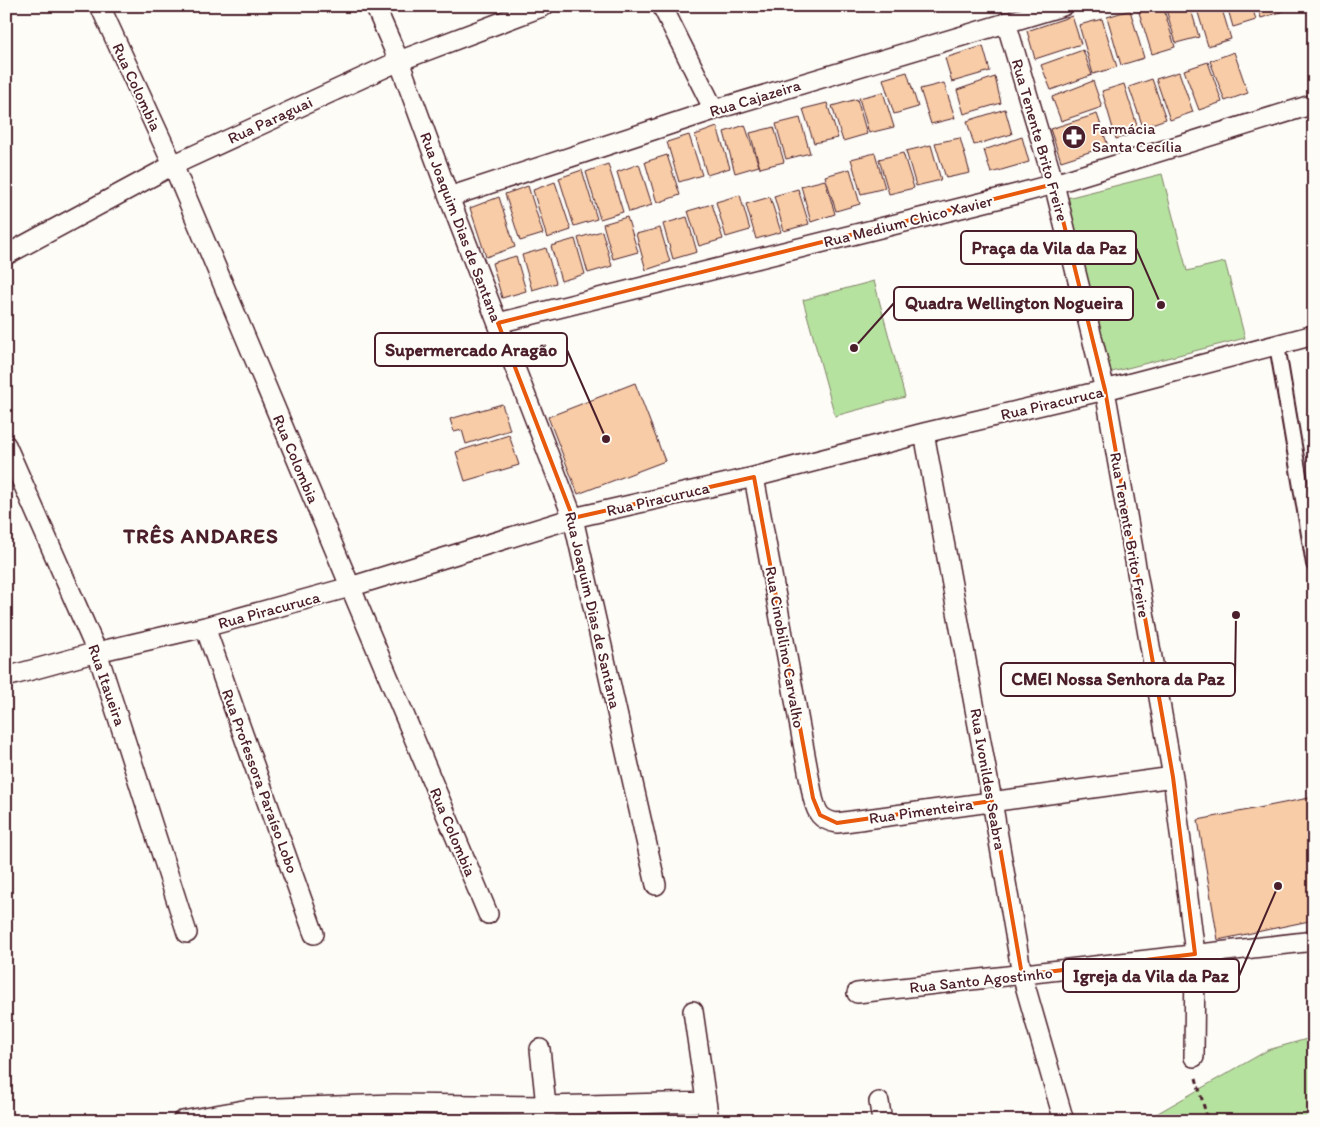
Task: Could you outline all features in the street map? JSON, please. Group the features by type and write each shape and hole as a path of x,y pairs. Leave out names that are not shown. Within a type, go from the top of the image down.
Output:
{"street":[{"name":"Rua Colombia","path":"100,6 173,165 488,914"},
{"name":"Rua Joaquim Dias de Santana","path":"376,6 399,61 449,197 573,518 656,884"},
{"name":"Rua Paraguai","path":"6,255 173,165 399,61 544,6"},
{"path":"662,6 714,110"},
{"name":"Rua Cajazeira","path":"449,197 714,110 1006,22 1037,10 1063,6"},
{"name":"Rua Tenente Brito Freire","path":"1006,22 1054,184 1105,390 1173,777 1195,954 1194,1057"},
{"name":"Rua Medium Chico Xavier","path":"498,323 1054,184 1314,104"},
{"name":"Rua Piracuruca","path":"6,677 98,652 205,627 350,587 573,518 754,477 1105,390 1314,335"},
{"path":"1276,345 1314,564"},
{"name":"Rua Ivonildes Seabra","path":"924,434 1022,975 1064,1121"},
{"name":"Rua Itaueira","path":"6,445 98,652 187,933"},
{"name":"Rua Cinobilino Carvalho","path":"754,477 813,798 820,815"},
{"name":"Rua Professora Paraíso Lobo","path":"205,627 314,934"},
{"name":"Rua Pimenteira","path":"820,815 826,821 837,823 1173,777"},
{"name":"Rua Santo Agostinho","path":"857,993 1314,941"},
{"path":"182,1121 394,1104 545,1114 708,1111 693,1011"},
{"path":"540,1049 545,1114"},
{"path":"879,1102 882,1121"}],"path":[{"path":"1197,1083 1208,1121"}],"highlighted area":[{"path":"1054,184 1105,390 1173,777 1195,954 1022,975 992,801 837,823 820,815 813,798 754,477 573,518 498,323"}],"green space":[{"path":"1162,174 1187,271 1225,262 1245,338 1104,374 1059,200"},
{"path":"874,281 905,397 835,416 803,300"},
{"path":"1314,1037 1314,1121 1144,1121 1268,1050"}],"building":[{"path":"1137,6 1163,6 1175,47 1152,54"},
{"path":"1165,6 1190,6 1199,37 1176,43"},
{"path":"1196,6 1221,6 1231,39 1208,46"},
{"path":"1227,6 1252,6 1256,20 1233,27"},
{"path":"1257,6 1282,6 1284,11 1261,18"},
{"path":"1130,10 1144,58 1121,65 1107,17"},
{"path":"1072,16 1081,44 1035,59 1027,31"},
{"path":"1102,19 1117,67 1093,74 1079,25"},
{"path":"983,46 990,71 952,82 945,58"},
{"path":"1083,50 1092,75 1051,90 1041,65"},
{"path":"1234,52 1248,93 1225,101 1210,61"},
{"path":"1208,62 1222,102 1199,110 1184,70"},
{"path":"907,72 918,107 894,114 883,79"},
{"path":"1179,72 1193,112 1170,120 1156,79"},
{"path":"995,77 1001,103 964,114 957,90"},
{"path":"1152,79 1166,119 1143,127 1129,87"},
{"path":"1093,81 1102,107 1061,121 1052,97"},
{"path":"944,83 955,118 931,124 920,89"},
{"path":"1124,84 1139,132 1116,139 1102,91"},
{"path":"883,92 894,127 869,133 859,98"},
{"path":"857,99 867,134 843,141 832,106"},
{"path":"827,103 838,138 814,143 803,109"},
{"path":"1005,109 1012,134 974,145 967,121"},
{"path":"1097,114 1108,146 1061,161 1050,129"},
{"path":"800,118 810,153 786,159 776,124"},
{"path":"745,125 759,166 735,173 724,132"},
{"path":"717,127 730,168 707,175 695,135"},
{"path":"774,127 784,162 760,168 750,133"},
{"path":"689,135 702,175 679,182 667,142"},
{"path":"1022,137 1029,162 991,173 984,150"},
{"path":"960,138 970,173 946,178 935,143"},
{"path":"931,145 941,180 916,186 906,151"},
{"path":"875,153 885,188 861,194 851,159"},
{"path":"903,153 914,188 889,194 879,159"},
{"path":"667,155 680,195 657,203 645,162"},
{"path":"608,164 623,212 600,219 586,172"},
{"path":"639,164 652,205 629,212 617,172"},
{"path":"850,169 860,204 836,211 825,176"},
{"path":"582,170 597,219 574,226 559,178"},
{"path":"825,180 835,214 811,222 801,186"},
{"path":"555,182 571,230 547,238 533,190"},
{"path":"528,186 543,234 520,241 505,194"},
{"path":"798,189 809,224 784,231 774,196"},
{"path":"740,195 750,230 726,237 716,202"},
{"path":"499,197 515,247 486,257 470,208"},
{"path":"770,197 781,232 756,239 746,204"},
{"path":"712,204 723,239 699,246 688,211"},
{"path":"627,217 638,252 613,259 603,224"},
{"path":"687,217 697,252 673,259 663,224"},
{"path":"660,228 670,262 646,270 636,234"},
{"path":"602,231 612,266 588,273 578,238"},
{"path":"575,239 585,274 561,281 551,246"},
{"path":"546,248 556,283 532,290 522,255"},
{"path":"516,256 526,291 502,298 492,263"},
{"path":"635,383 665,461 578,494 548,417"},
{"path":"502,404 510,430 466,444 462,430 454,432 450,419"},
{"path":"509,435 519,465 465,481 456,452"},
{"path":"1314,797 1314,920 1218,940 1198,820"}],"place":[{"name":"Farmácia Santa Cecília","path":"1074,137"},
{"name":"Praça da Vila da Paz","path":"1161,305"},
{"name":"Quadra Wellington Nogueira","path":"854,348"},
{"name":"Supermercado Aragão","path":"606,439"},
{"name":"CMEI Nossa Senhora da Paz","path":"1236,615"},
{"name":"Igreja da Vila da Paz","path":"1278,886"}],"district":[{"name":"TRÊS ANDARES","path":"201,535"}]}
